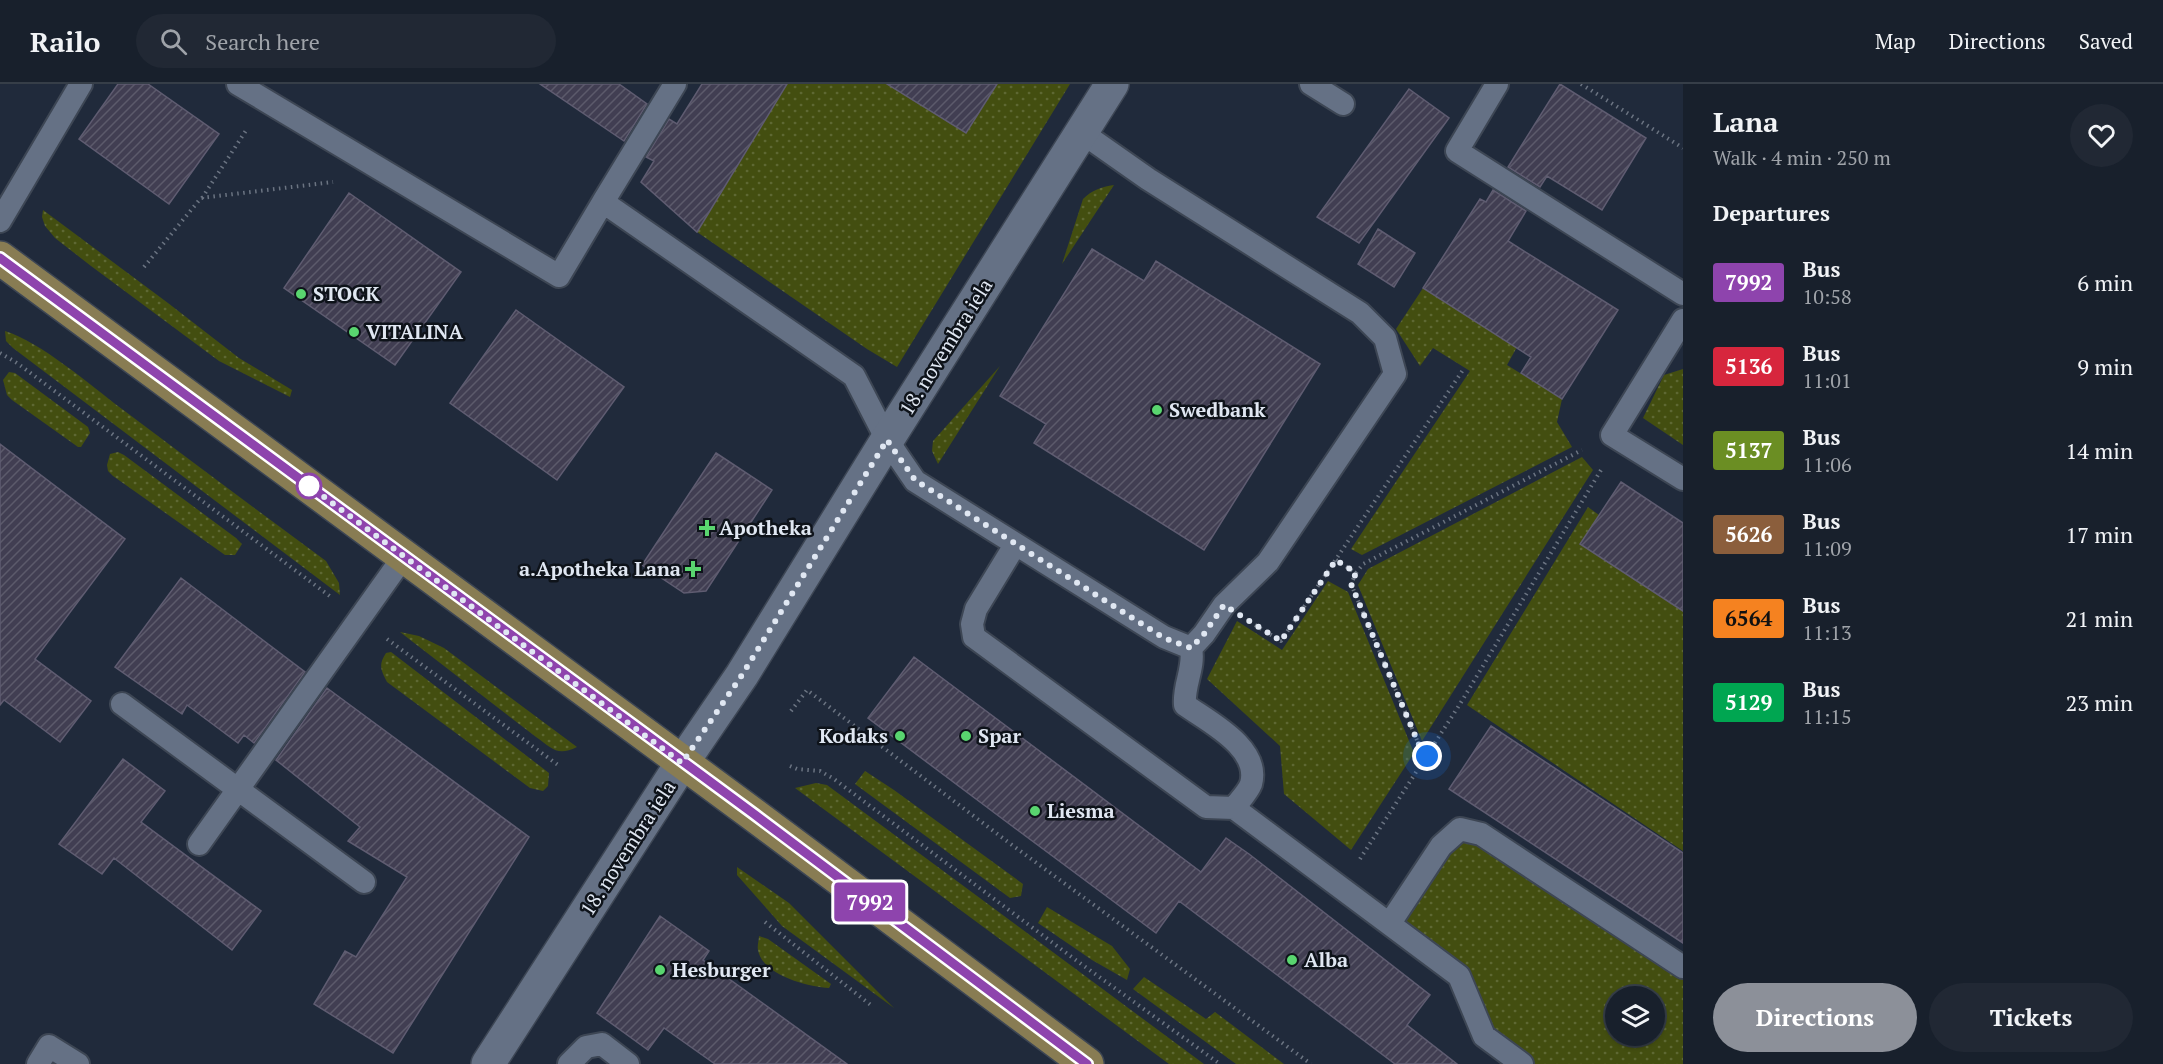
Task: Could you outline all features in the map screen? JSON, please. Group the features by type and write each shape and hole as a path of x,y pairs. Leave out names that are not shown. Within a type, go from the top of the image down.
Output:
{"main road":[{"path":"0,258 754,814 1087,1064"}],"street":[{"name":"18. novembra iela","path":"488,1064 682,763 742,675 1112,84"}],"lane":[{"path":"0,221 81,84"},
{"path":"238,84 559,276 675,84"},
{"path":"1311,84 1343,104"},
{"path":"1497,84 1457,151 1683,294"},
{"path":"1081,132 1148,179 1360,313 1385,338 1395,374 1268,562 1224,605 1191,648"},
{"path":"603,202 854,376 887,440 915,480 1164,638 1191,648"},
{"path":"1683,320 1612,435 1683,479"},
{"path":"1015,544 976,609 972,624 974,638 1206,807 1234,808 1459,976 1484,1036 1522,1064"},
{"path":"199,844 404,556"},
{"path":"1191,648 1193,659 1184,693 1185,705 1240,746 1251,762 1251,785 1234,808"},
{"path":"122,704 364,882"},
{"path":"1390,923 1441,846 1460,829 1481,834 1683,967"},
{"path":"569,1064 586,1047 602,1044 628,1064"},
{"path":"38,1064 49,1046 78,1064"}],"path":[{"path":"1581,84 1683,148"},
{"path":"144,267 201,198 265,101"},
{"path":"201,198 391,175"},
{"path":"0,353 17,363 558,765"},
{"path":"1224,605 1281,641 1463,370"},
{"path":"1427,756 1422,752 1351,584 1356,573 1363,564 1612,435"},
{"path":"1341,887 1427,756 1600,474 1612,435"},
{"path":"1336,560 1356,573"},
{"path":"791,711 807,690 1008,842 1311,1064"},
{"path":"790,766 797,769 820,771 834,779 1220,1064"},
{"path":"765,922 872,1006"}],"green space":[{"path":"787,84 890,84 966,133 997,84 1070,84 897,367 867,349 697,232"},
{"path":"1114,185 1062,264 1083,199 1097,189"},
{"path":"43,210 239,358 292,390 290,397 219,361 91,266 55,238 45,226 42,217"},
{"path":"1423,288 1517,347 1507,365 1562,399 1557,422 1572,447 1362,555 1351,549 1470,371 1433,348 1420,366 1396,329"},
{"path":"5,331 34,345 65,365 326,561 339,583 340,595 13,348 6,341"},
{"path":"1000,366 938,464 932,451 933,441"},
{"path":"1683,369 1683,445 1643,418 1664,375"},
{"path":"9,372 15,373 88,427 90,433 81,447 7,395 3,380"},
{"path":"118,452 236,538 242,544 235,555 225,555 113,476 108,471 107,465 110,454"},
{"path":"1582,457 1593,470 1422,741 1358,585 1368,569"},
{"path":"1588,507 1599,515 1683,610 1683,851 1467,705"},
{"path":"1328,581 1348,592 1414,753 1351,850 1284,794 1280,746 1207,679 1237,621 1282,650"},
{"path":"400,632 419,636 444,648 577,747 564,751 551,748"},
{"path":"391,652 549,773 548,786 543,791 530,788 387,682 381,664 386,653"},
{"path":"865,771 1023,884 1021,896 1010,898 855,784"},
{"path":"816,783 827,785 1204,1064 1169,1064 795,788"},
{"path":"1460,829 1683,967 1683,1064 1522,1064 1484,1036 1459,976 1390,923"},
{"path":"737,867 789,903 894,1008 782,926 737,875"},
{"path":"1047,907 1112,946 1130,969 1127,980 1092,960 1038,923"},
{"path":"759,936 768,939 831,984 829,988 798,982 777,973 761,959 758,950"},
{"path":"1144,977 1206,1019 1215,1012 1284,1064 1236,1064 1133,989"}],"building":[{"path":"118,84 148,84 219,134 169,204 79,139"},
{"path":"540,84 619,84 647,104 624,141"},
{"path":"702,84 787,84 697,232 641,182 654,161 646,157 669,119 677,124"},
{"path":"887,84 997,84 966,133"},
{"path":"1560,84 1646,138 1602,210 1547,176 1540,187 1508,167"},
{"path":"1409,89 1449,118 1359,243 1317,217"},
{"path":"1493,190 1526,211 1508,241 1618,310 1562,399 1521,373 1531,357 1423,288 1480,199 1486,202"},
{"path":"349,193 461,272 395,365 284,288"},
{"path":"1378,229 1415,253 1394,287 1358,264"},
{"name":"Swedbank","path":"1092,249 1144,281 1156,261 1320,364 1204,550 1034,443 1046,424 1000,396"},
{"path":"516,310 624,387 557,480 450,403"},
{"path":"0,444 125,539 35,659 91,701 60,742 4,700 0,705"},
{"name":"Apotheka","path":"716,453 772,490 706,591 684,593 642,565"},
{"path":"1621,482 1683,523 1683,611 1580,544"},
{"path":"181,578 305,672 254,743 244,735 238,743 187,705 182,714 115,667"},
{"path":"914,657 1201,872 1226,838 1249,854 1430,995 1407,1025 1457,1064 1395,1064 1179,901 1156,933 1004,820 868,718"},
{"path":"327,688 529,837 393,1053 314,1004 345,951 356,957 407,877 348,841 360,827 276,760"},
{"path":"1491,726 1683,853 1683,943 1449,789"},
{"path":"123,759 165,791 141,822 261,911 232,950 114,858 102,874 59,844"},
{"path":"660,916 709,951 703,960 847,1064 715,1064 664,1028 648,1050 597,1013"}],"bus line":[{"name":"7992","path":"0,258 754,814 1087,1064"}],"place":[{"name":"STOCK","path":"301,294"},
{"name":"VITALINA","path":"354,332"},
{"name":"Swedbank","path":"1157,410"},
{"name":"Apotheka","path":"707,528"},
{"name":"a.Apotheka Lana","path":"693,569"},
{"name":"Kodaks","path":"900,736"},
{"name":"Spar","path":"966,736"},
{"name":"Liesma","path":"1035,811"},
{"name":"Alba","path":"1292,960"},
{"name":"Hesburger","path":"660,970"}],"route":[{"path":"309,486 682,763 742,675 887,440 915,480 1164,638 1191,648 1224,605 1281,641 1336,560 1356,573 1351,584 1422,752 1427,756"}]}
